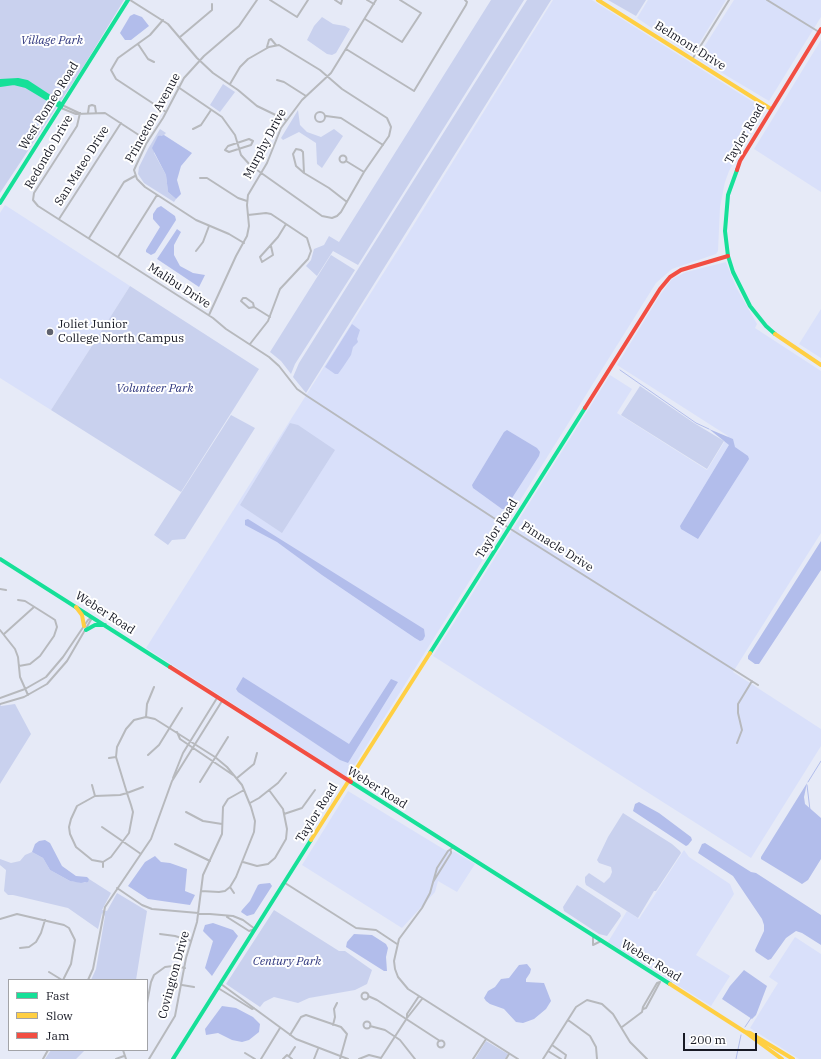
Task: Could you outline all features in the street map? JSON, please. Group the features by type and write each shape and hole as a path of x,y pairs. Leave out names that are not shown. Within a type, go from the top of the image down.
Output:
{"main road":[{"name":"West Romeo Road","path":"0,203 129,0"},
{"name":"Belmont Drive","path":"598,0 692,60 767,105 771,110"},
{"name":"Taylor Road","path":"173,1059 510,528 662,285 673,275 688,267 728,256 725,231 726,209 731,184 744,153 820,30"},
{"path":"0,81 18,80 27,82 61,106"},
{"path":"0,85 14,83 26,86 61,106"},
{"path":"728,256 741,290 750,306 766,326 792,347 821,365"},
{"name":"Weber Road","path":"0,560 75,605 217,698 453,848 594,935 661,981 745,1032 782,1059"},
{"path":"75,605 82,615 84,626"},
{"path":"86,630 94,625 106,626"},
{"name":"Weber Road","path":"745,1032 750,1033 793,1059"}],"street":[{"path":"129,0 163,20 180,37 199,60 213,73 230,84 257,106 286,120"},
{"name":"Princeton Avenue","path":"135,176 136,165 148,141 166,112 178,87 199,60 239,26 257,0"},
{"path":"270,0 297,17 308,0"},
{"path":"335,0 341,4 342,0"},
{"path":"367,0 374,4"},
{"name":"Murphy Drive","path":"209,316 249,231 247,201 250,190 267,163 276,139 286,120 306,96 328,77 376,0"},
{"path":"365,19 402,42 421,13 400,0"},
{"path":"692,60 730,0"},
{"path":"767,0 820,30"},
{"path":"346,49 414,90 466,1"},
{"path":"180,37 212,10 212,4"},
{"path":"163,20 155,31 125,52 115,62 111,70 112,75 116,79 166,112"},
{"path":"178,87 228,124 246,162 288,193 327,218 337,216 391,132 390,122 387,118 342,89 328,77 289,50 276,45 271,39 267,43 267,47"},
{"path":"138,44 148,59 154,62"},
{"path":"230,84 245,62 267,47 276,45"},
{"path":"277,80 284,82 306,96"},
{"path":"88,113 89,106 92,105 95,106 96,113"},
{"path":"61,106 71,113 105,113 148,141"},
{"path":"193,129 201,125 211,110"},
{"name":"Redondo Drive","path":"33,200 35,192 77,126 80,113"},
{"path":"326,116 325,119 318,122 314,118 316,115 322,113 326,116 341,118 383,145"},
{"name":"San Mateo Drive","path":"59,219 121,122"},
{"path":"249,139 253,141 251,145 239,149 229,152 225,150 228,146 237,142 249,139"},
{"path":"304,173 303,152 296,149 293,152 293,160 296,166 304,173 347,202"},
{"path":"346,161 364,172"},
{"path":"88,238 124,182 135,176 139,183 196,220 229,234 244,243"},
{"path":"200,178 207,178 238,198 247,201"},
{"path":"118,257 157,195"},
{"name":"Malibu Drive","path":"33,200 38,206 273,359 297,389 307,396"},
{"path":"248,215 266,213 286,224 307,238 311,251 308,259 280,289 270,317 250,344"},
{"path":"271,246 273,255 262,262 260,258 271,246 286,224"},
{"path":"196,251 203,242 208,226"},
{"path":"254,307 249,308 241,301 243,298 246,298 253,303 254,307 270,317"},
{"name":"Pinnacle Drive","path":"307,396 510,528 758,685"},
{"path":"0,589 6,590"},
{"path":"18,600 25,601 55,620 56,632 34,662 19,666"},
{"path":"4,634 34,607"},
{"path":"0,698 38,683 55,668 88,620 93,617"},
{"path":"0,704 28,694 47,684 58,673 93,617"},
{"path":"0,630 15,650 20,677 28,694"},
{"path":"737,743 742,730 738,713 738,704 752,681"},
{"path":"146,717 148,702 154,687"},
{"path":"88,979 93,969 105,907 141,854 155,830 178,762 190,740 217,698"},
{"path":"172,781 222,701"},
{"path":"148,755 159,745 182,708"},
{"path":"143,787 127,793 95,796 78,806 71,819 70,834 76,847 80,852 92,860 103,862 111,857 129,833 133,819 133,812 127,793 116,757 117,744 128,726 134,720 146,717 157,720 216,757 236,777 250,803 255,829 243,862 230,887 218,892 201,891"},
{"path":"176,731 180,738 236,777"},
{"path":"200,782 228,737"},
{"path":"236,777 254,764 257,754"},
{"path":"109,758 116,757"},
{"path":"250,803 269,790 286,773"},
{"path":"92,785 95,796"},
{"name":"Covington Drive","path":"148,1059 175,1016 184,968 198,913 203,875 220,838 222,809 225,803 244,790"},
{"path":"243,862 259,866 265,865 273,860 287,836 282,806 269,790"},
{"path":"284,814 302,808 315,790"},
{"path":"186,812 203,822 222,824"},
{"path":"102,827 141,854"},
{"path":"175,844 210,861"},
{"path":"453,848 448,851 437,868 426,902 397,944 394,961 398,977 408,989 518,1059"},
{"path":"433,882 453,848"},
{"path":"103,862 103,867"},
{"path":"285,883 356,928 376,930 397,944"},
{"path":"230,887 234,893"},
{"path":"117,888 142,905 152,909 198,913 240,919 255,929"},
{"path":"0,919 17,914 64,925 75,937 71,964 63,979"},
{"path":"227,917 250,931 255,929"},
{"path":"20,948 29,947 36,942 41,933 45,920"},
{"path":"160,934 175,936 191,941"},
{"path":"594,935 593,945 601,941"},
{"path":"148,998 154,975 165,967 173,966 184,968"},
{"path":"49,972 60,979"},
{"path":"622,1027 633,1020 643,1009 661,981"},
{"path":"182,985 194,987"},
{"path":"220,986 252,1009 254,1008"},
{"path":"220,986 246,1000 254,1008 290,1035 318,1049 340,1058 348,1059"},
{"path":"368,996 407,1018 440,1041"},
{"path":"407,1018 407,1014 419,996"},
{"path":"359,1059 369,1055 382,1059 407,1018 423,998"},
{"path":"543,1059 580,1003 587,1000 602,1004 613,1014 630,1042 647,1059"},
{"path":"333,1024 336,1003"},
{"path":"290,1035 301,1017 306,1016 344,1029 347,1034 340,1058"},
{"path":"568,1020 590,1036 596,1047 597,1059"},
{"path":"370,1026 385,1030 396,1037 405,1045 415,1059"},
{"path":"261,1059 280,1028"},
{"path":"473,1059 486,1039"},
{"path":"552,1045 566,1055 565,1059"},
{"path":"284,1059 286,1055 289,1056 295,1047"},
{"path":"314,1059 318,1049"},
{"path":"123,1051 126,1059"},
{"path":"548,1051 561,1059"},
{"path":"245,1053 255,1059"},
{"path":"506,1059 510,1054"},
{"path":"116,1059 124,1056"},
{"path":"289,1056 292,1059"}],"shaded area":[{"path":"553,0 592,0 761,107 763,111 729,171 725,182 720,207 718,251 716,254 672,269 656,283 347,777 146,648 400,247"},
{"path":"648,0 726,0 692,55 637,18"},
{"path":"734,0 821,0 821,17 769,101 697,58"},
{"path":"134,14 142,17 149,26 131,40 125,40 120,33 130,16"},
{"path":"821,40 821,192 754,149"},
{"path":"164,135 192,153 181,166 177,180 181,194 176,199 168,192 166,175 152,148 158,136"},
{"name":"Joliet Junior College North Campus","path":"5,205 130,286 51,410 0,378 0,213"},
{"path":"161,206 175,216 176,220 155,253 151,255 146,252 146,250 160,227 153,219 153,214 157,208"},
{"path":"177,229 181,232 174,245 174,255 180,266 193,273 205,275 199,287 157,259"},
{"path":"726,262 736,287 757,324 755,328 821,371 821,533 733,672 821,729 821,746 751,858 433,656 610,375 632,389 617,413 707,470 728,436 617,365 660,295 672,279 686,272"},
{"path":"821,309 821,358 799,344"},
{"path":"352,324 360,330 357,339 358,342 353,347 351,355 338,374 335,374 325,367"},
{"path":"709,429 733,439 735,447 748,456 749,459 698,539 681,529 680,526 729,445"},
{"path":"507,430 537,448 540,452 539,456 505,509 502,509 473,488 472,485 504,432"},
{"path":"248,519 424,629 425,636 423,640 420,641 415,638 322,575 277,542 245,525 245,520"},
{"path":"821,541 821,570 759,664 755,664 748,659 748,656"},
{"path":"243,677 349,744 391,679 398,682 348,763 340,760 238,692 236,689"},
{"path":"807,783 804,797 805,804 821,818 821,859 808,880 802,884 761,859 761,857"},
{"path":"348,791 445,850 455,852 475,864 457,892 438,881 435,892 402,928 302,865"},
{"path":"639,802 659,813 691,837 692,840 686,846 633,811 635,804"},
{"path":"45,840 50,843 62,866 76,876 87,877 89,879 88,882 81,883 70,881 50,870 43,858 32,852 35,844 39,841"},
{"path":"705,843 751,872 756,873 821,915 821,945 796,931 786,938 771,959 768,960 756,952 755,950 764,931 762,919 733,876 698,853 702,844"},
{"path":"684,850 689,857 730,884 734,894 696,955 730,976 711,1006 608,942 627,911 639,919"},
{"path":"155,856 161,862 170,863 187,869 185,891 195,895 190,905 148,899 128,886 145,862"},
{"path":"270,883 272,886 254,914 247,916 241,912 250,901 258,885"},
{"path":"213,923 233,930 238,936 212,976 205,968 213,941 203,931 205,925"},
{"path":"354,934 372,935 386,944 388,948 386,957 387,971 384,971 346,947 347,942"},
{"path":"795,937 821,954 821,1059 799,1059 750,1028 778,983 769,977"},
{"path":"527,964 531,969 526,982 544,983 551,1001 546,1009 534,1019 523,1023 516,1022 504,1009 490,1004 484,998 488,991 495,987 501,979 509,978 519,965"},
{"path":"744,970 767,986 756,1015 752,1019 722,999 730,986"},
{"path":"222,1006 236,1008 253,1017 260,1024 259,1032 249,1040 242,1042 232,1040 218,1033 206,1035 205,1029"}],"green space":[{"name":"Village Park","path":"0,0 124,0 82,69 0,193"},
{"path":"491,0 524,0 358,265 333,251 317,276 306,266 311,260 314,249 324,245 329,236 339,242"},
{"path":"527,0 551,0 306,393 293,377 299,363"},
{"path":"608,0 646,0 636,16"},
{"path":"322,17 333,24 345,26 350,29 336,53 332,55 327,54 307,40 314,26"},
{"path":"223,84 235,92 220,112 210,105"},
{"path":"298,110 300,125 307,132 321,137 334,129 343,136 322,168 317,164 316,143 299,132 283,140 281,138"},
{"path":"160,129 166,133 161,135 154,153 166,175 168,192 176,199 174,202 144,183 138,174 139,167"},
{"path":"331,255 355,270 295,364 291,374 281,361 270,352"},
{"name":"Volunteer Park","path":"130,286 259,369 181,492 51,410"},
{"path":"640,386 694,423 724,441 707,469 621,415"},
{"path":"231,415 255,428 185,539 172,540 168,545 154,535"},
{"path":"290,423 298,425 335,450 282,533 240,505"},
{"path":"0,704 1,706 15,704 31,734 0,784"},
{"path":"623,813 672,844 681,853 656,891 654,891 638,918 586,885 585,882 585,877 589,873 604,883 610,877 612,872 611,867 599,863 597,860 608,837"},
{"path":"32,852 43,858 50,870 70,881 85,883 89,879 111,893 102,910 107,911 117,893 147,911 136,979 91,979 96,969 105,916 102,913 98,929 68,908 8,895 4,891 6,870 0,865 0,859 11,863 20,861 25,855"},
{"path":"577,885 620,913 621,916 607,936 599,934 564,911 563,907"},
{"name":"Century Park","path":"274,910 339,951 345,951 372,970 367,984 355,990 309,998 298,1003 274,997 264,1002 260,1007 226,984"},
{"path":"486,1041 508,1054 505,1059 475,1059"},
{"path":"50,1051 84,1051 76,1059 45,1059"}],"waterway":[{"path":"620,370 696,423 709,429"},
{"path":"808,782 821,761"},
{"path":"807,785 810,810"},
{"path":"745,1027 751,1018"},
{"path":"736,1059 741,1035"}],"traffic: fast":[{"path":"0,203 128,0"},
{"path":"0,81 18,80 27,82 62,105"},
{"path":"0,85 14,83 26,86 61,107"},
{"path":"737,170 728,195 725,231 728,256 733,272 750,306 766,326 775,334"},
{"path":"430,653 585,408"},
{"path":"0,559 170,667"},
{"path":"86,630 95,625 105,625"},
{"path":"351,782 670,984"},
{"path":"173,1059 311,840"}],"traffic: slow":[{"path":"598,0 771,109"},
{"path":"775,334 821,365"},
{"path":"76,607 82,615 84,626"},
{"path":"311,840 430,653"},
{"path":"670,984 745,1032 782,1059"},
{"path":"745,1032 750,1033 793,1059"}],"traffic: jam":[{"path":"737,170 740,161 821,29"},
{"path":"585,408 660,289 670,277 681,270 728,256"},
{"path":"170,667 351,782"}],"place":[{"name":"Joliet Junior College North Campus","path":"50,332"}]}
